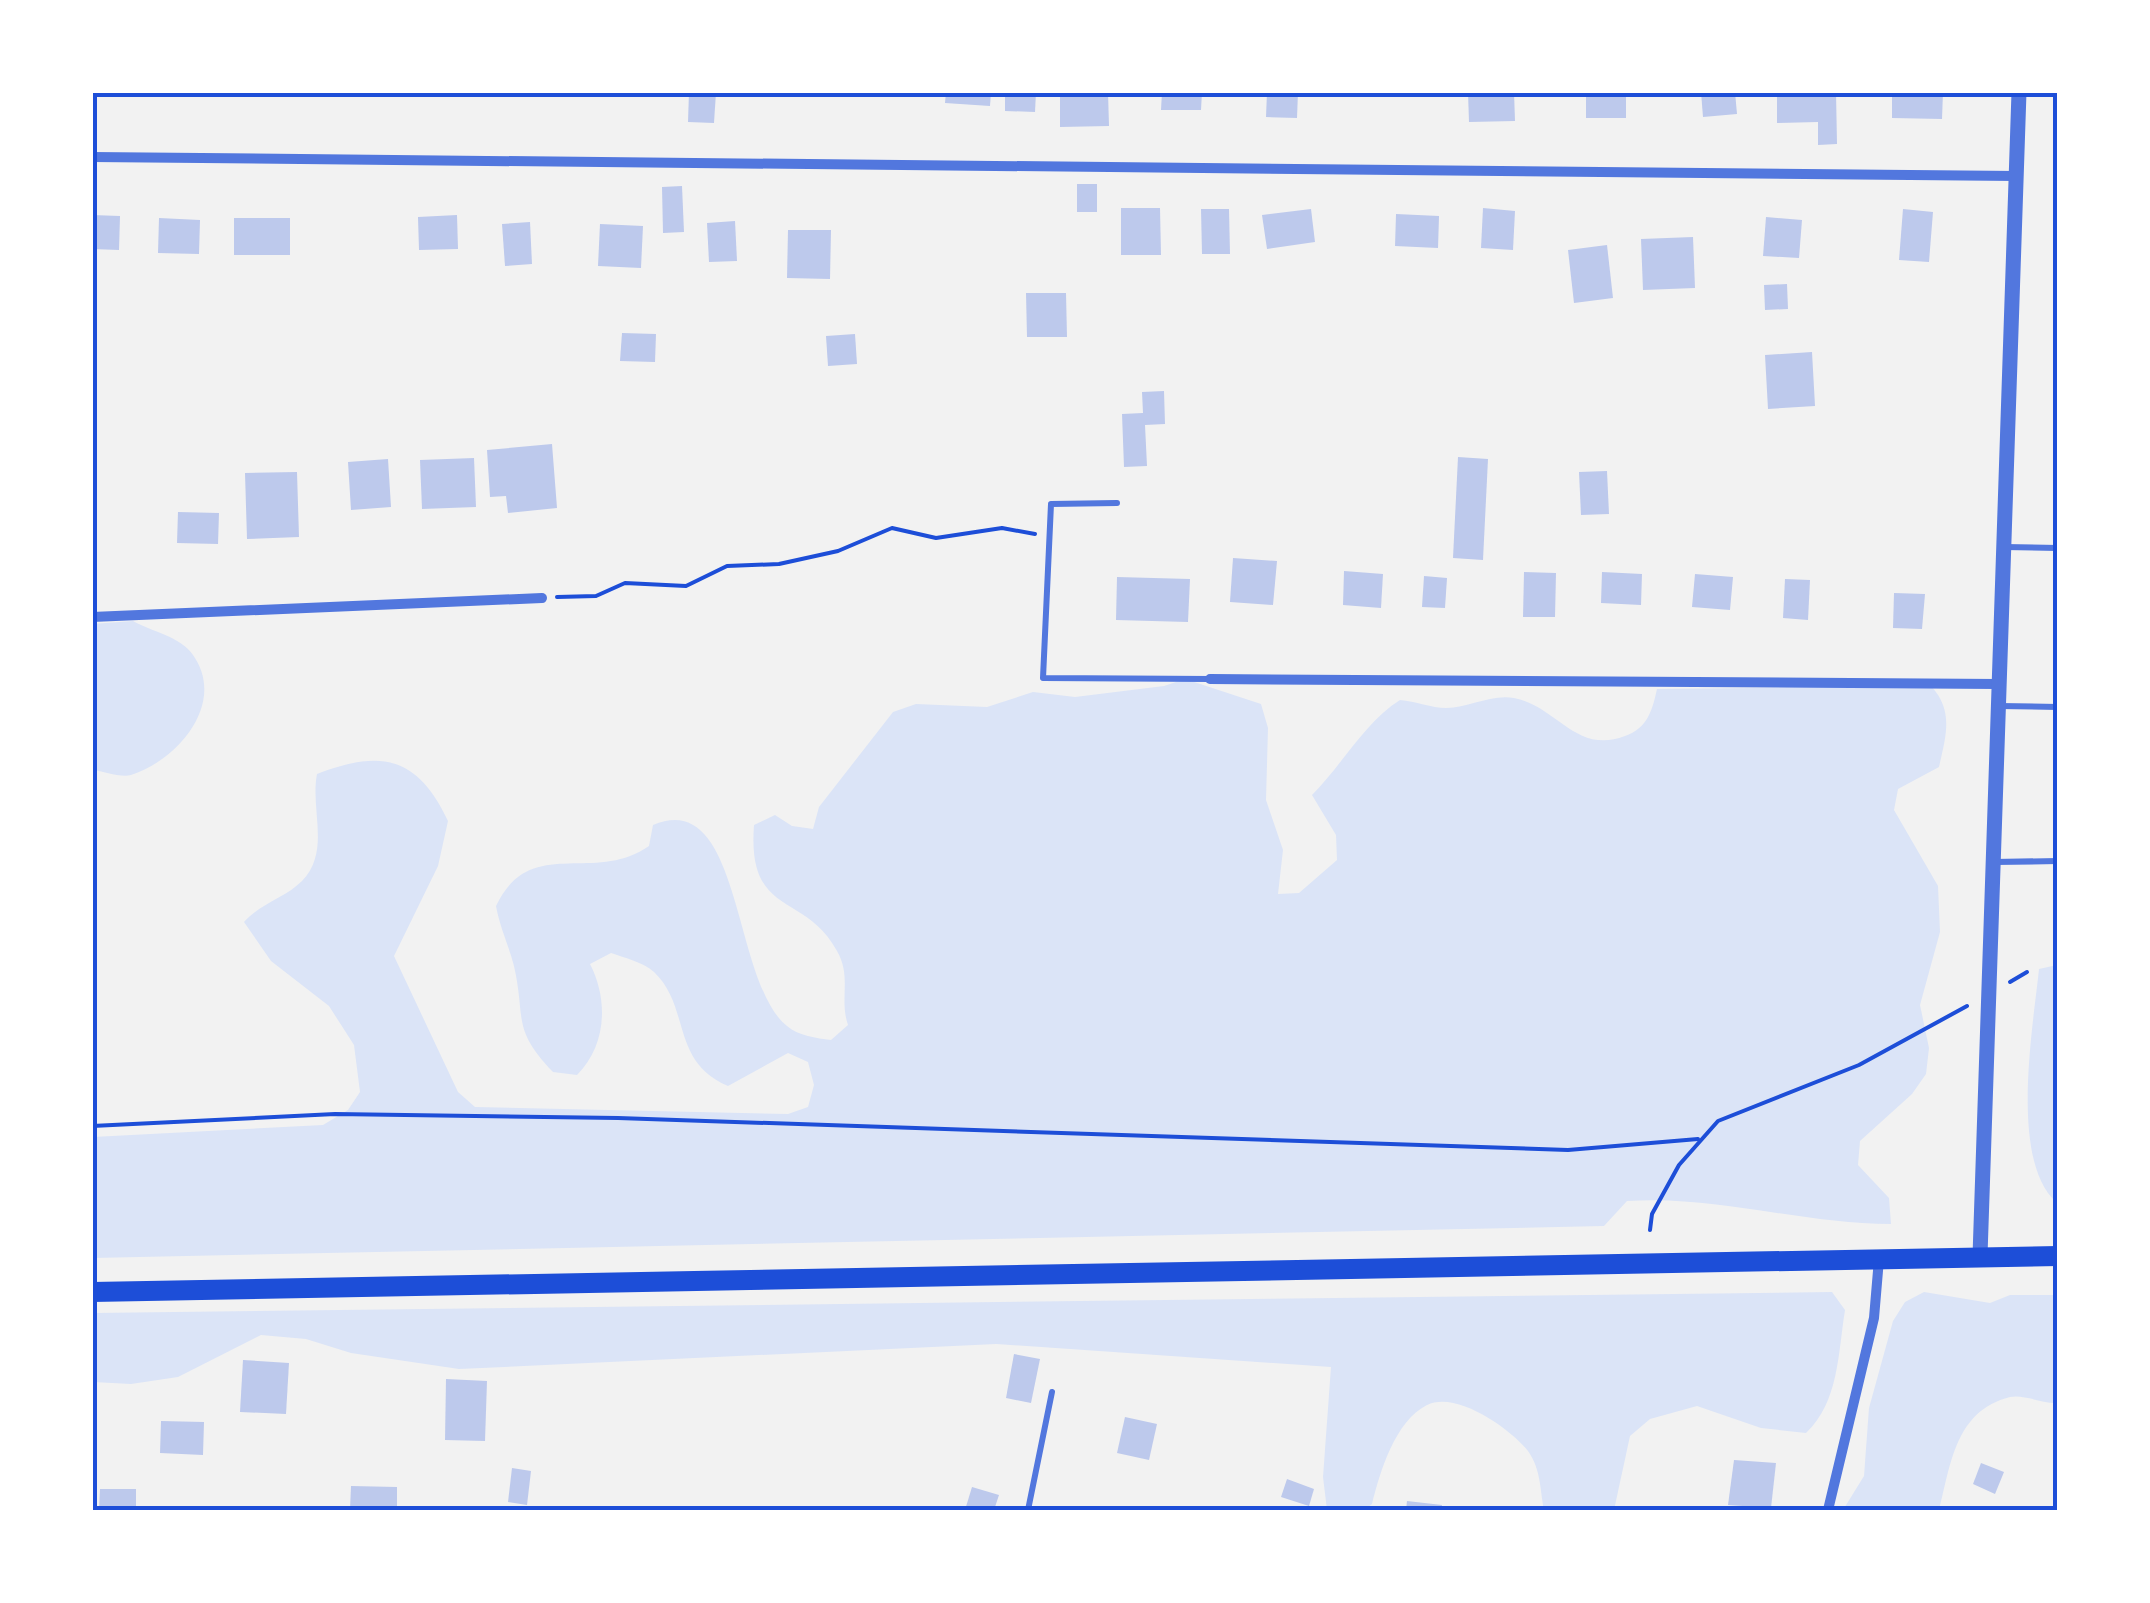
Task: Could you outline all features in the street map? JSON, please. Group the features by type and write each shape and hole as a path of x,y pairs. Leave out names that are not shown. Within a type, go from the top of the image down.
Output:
{"main road":[{"path":"92,1292 2058,1256"}],"street":[{"path":"1980,1256 2019,92"},
{"path":"92,157 2016,176"},
{"path":"92,617 542,598"},
{"path":"1210,679 1998,684"},
{"path":"1828,1510 1874,1318 1879,1258"}],"lane":[{"path":"1116,503 1052,504 1043,678 1210,679"},
{"path":"2003,547 2058,548"},
{"path":"1997,706 2058,706"},
{"path":"1992,862 2058,862"},
{"path":"1028,1510 1052,1392"}],"path":[{"path":"542,598 596,596 625,583 686,586 727,566 779,564 838,552 892,528 936,538 1002,528 1050,536"},
{"path":"1650,1230 1652,1214 1698,1139 1718,1121 1859,1065 2027,972"},
{"path":"92,1126 336,1114 618,1118 1568,1150 1698,1139"}],"shaded area":[{"path":"133,621 173,639 193,655 202,673 204,692 201,710 180,743 149,768 122,776 93,770 92,624"},
{"path":"1185,679 1261,704 1268,728 1266,800 1283,850 1278,894 1299,893 1337,860 1336,835 1312,795 1376,720 1400,700 1446,708 1514,698 1543,710 1580,734 1608,740 1632,733 1643,724 1657,689 1931,686 1945,714 1946,734 1939,767 1898,789 1894,810 1938,886 1940,932 1920,1005 1929,1048 1926,1074 1912,1094 1860,1141 1858,1165 1889,1198 1891,1224 1660,1200 1627,1201 1604,1226 93,1258 93,1137 323,1125 348,1110 360,1092 354,1045 329,1006 271,961 244,922 295,887 311,869 318,843 317,774 361,762 396,764 424,783 448,821 438,866 394,956 458,1092 475,1107 788,1114 808,1107 814,1085 808,1062 788,1053 728,1086 697,1063 673,1001 654,972 611,953 590,964 602,1008 594,1051 577,1075 553,1072 531,1044 522,1022 514,966 496,906 510,884 526,872 545,866 628,857 649,846 653,825 682,821 704,834 720,860 769,1003 792,1029 831,1040 848,1025 841,961 824,932 768,890 754,855 754,825 775,815 792,826 813,829 819,807 893,712 916,704 987,707 1033,692 1075,697 1164,686"},
{"path":"2058,965 2057,1203 2042,1183 2033,1157 2028,1092 2039,969"},
{"path":"1832,1292 1845,1310 1838,1360 1825,1407 1806,1433 1761,1428 1697,1406 1650,1419 1630,1436 1614,1510 1544,1510 1535,1465 1520,1442 1482,1414 1439,1402 1416,1413 1398,1435 1384,1463 1372,1504 1364,1510 1327,1510 1323,1477 1331,1367 996,1344 459,1369 351,1353 306,1339 261,1335 178,1377 131,1384 93,1382 93,1313"},
{"path":"1924,1292 1990,1303 2010,1295 2057,1295 2057,1403 2010,1397 1977,1414 1958,1442 1939,1510 1843,1510 1864,1476 1869,1408 1893,1321 1905,1302"}],"building":[{"path":"689,92 716,92 714,123 688,122"},
{"path":"946,92 991,92 990,106 945,103"},
{"path":"1005,92 1036,92 1035,112 1005,111"},
{"path":"1060,92 1108,92 1109,126 1060,127"},
{"path":"1162,92 1202,92 1201,110 1161,110"},
{"path":"1267,92 1298,92 1297,118 1266,117"},
{"path":"1468,92 1514,92 1515,121 1469,122"},
{"path":"1586,92 1626,92 1626,118 1586,118"},
{"path":"1701,92 1735,92 1737,114 1703,117"},
{"path":"1777,92 1836,92 1837,144 1818,145 1818,122 1777,123"},
{"path":"1892,92 1943,92 1942,119 1892,118"},
{"path":"1077,184 1097,184 1097,212 1077,212"},
{"path":"682,186 684,232 663,233 662,187"},
{"path":"1121,208 1160,208 1161,255 1121,255"},
{"path":"1483,208 1515,211 1513,250 1481,248"},
{"path":"1201,209 1229,209 1230,254 1202,254"},
{"path":"1311,209 1315,242 1267,249 1262,215"},
{"path":"1903,209 1933,212 1929,262 1899,260"},
{"path":"1396,214 1439,216 1438,248 1395,246"},
{"path":"92,215 120,216 119,250 92,249"},
{"path":"457,215 458,249 419,250 418,217"},
{"path":"1766,217 1802,220 1799,258 1763,256"},
{"path":"159,218 200,220 199,254 158,253"},
{"path":"234,218 290,218 290,255 234,255"},
{"path":"735,221 737,261 709,262 707,223"},
{"path":"530,222 532,264 505,266 502,224"},
{"path":"600,224 643,226 641,268 598,266"},
{"path":"788,230 831,230 830,279 787,278"},
{"path":"1693,237 1695,288 1643,290 1641,239"},
{"path":"1607,245 1613,298 1574,303 1568,250"},
{"path":"1787,284 1788,309 1765,310 1764,285"},
{"path":"1026,293 1066,293 1067,337 1027,337"},
{"path":"622,333 656,334 655,362 620,361"},
{"path":"855,334 857,364 828,366 826,336"},
{"path":"1812,352 1815,406 1768,409 1765,355"},
{"path":"1164,391 1165,424 1145,425 1147,466 1124,467 1122,414 1143,413 1142,392"},
{"path":"552,444 557,508 508,513 506,496 490,497 487,450"},
{"path":"1458,457 1488,459 1483,560 1453,558"},
{"path":"474,458 476,507 422,509 420,460"},
{"path":"388,459 391,507 351,510 348,462"},
{"path":"1607,471 1609,514 1581,515 1579,472"},
{"path":"297,472 299,537 247,539 245,473"},
{"path":"178,512 219,513 218,544 177,543"},
{"path":"1233,558 1277,561 1273,605 1230,602"},
{"path":"1344,571 1383,574 1381,608 1343,605"},
{"path":"1524,572 1556,573 1555,617 1523,617"},
{"path":"1602,572 1642,574 1641,605 1601,603"},
{"path":"1695,574 1733,577 1730,610 1692,607"},
{"path":"1424,576 1447,578 1445,608 1422,607"},
{"path":"1117,577 1190,579 1188,622 1116,620"},
{"path":"1785,579 1810,580 1808,620 1783,618"},
{"path":"1894,593 1925,594 1922,629 1893,628"},
{"path":"1014,1354 1040,1359 1031,1403 1006,1398"},
{"path":"243,1360 289,1363 286,1414 240,1412"},
{"path":"446,1379 487,1381 485,1441 445,1440"},
{"path":"1125,1417 1157,1424 1149,1460 1117,1453"},
{"path":"161,1421 204,1422 203,1455 160,1453"},
{"path":"1734,1460 1776,1463 1771,1508 1728,1505"},
{"path":"1981,1463 2004,1472 1995,1494 1973,1484"},
{"path":"512,1468 531,1471 527,1505 508,1502"},
{"path":"1287,1479 1314,1489 1309,1506 1281,1497"},
{"path":"351,1486 397,1487 397,1510 350,1510"},
{"path":"972,1487 999,1495 994,1510 965,1510"},
{"path":"100,1489 136,1489 136,1510 99,1510"},
{"path":"1407,1501 1442,1505 1441,1510 1406,1510"}]}
